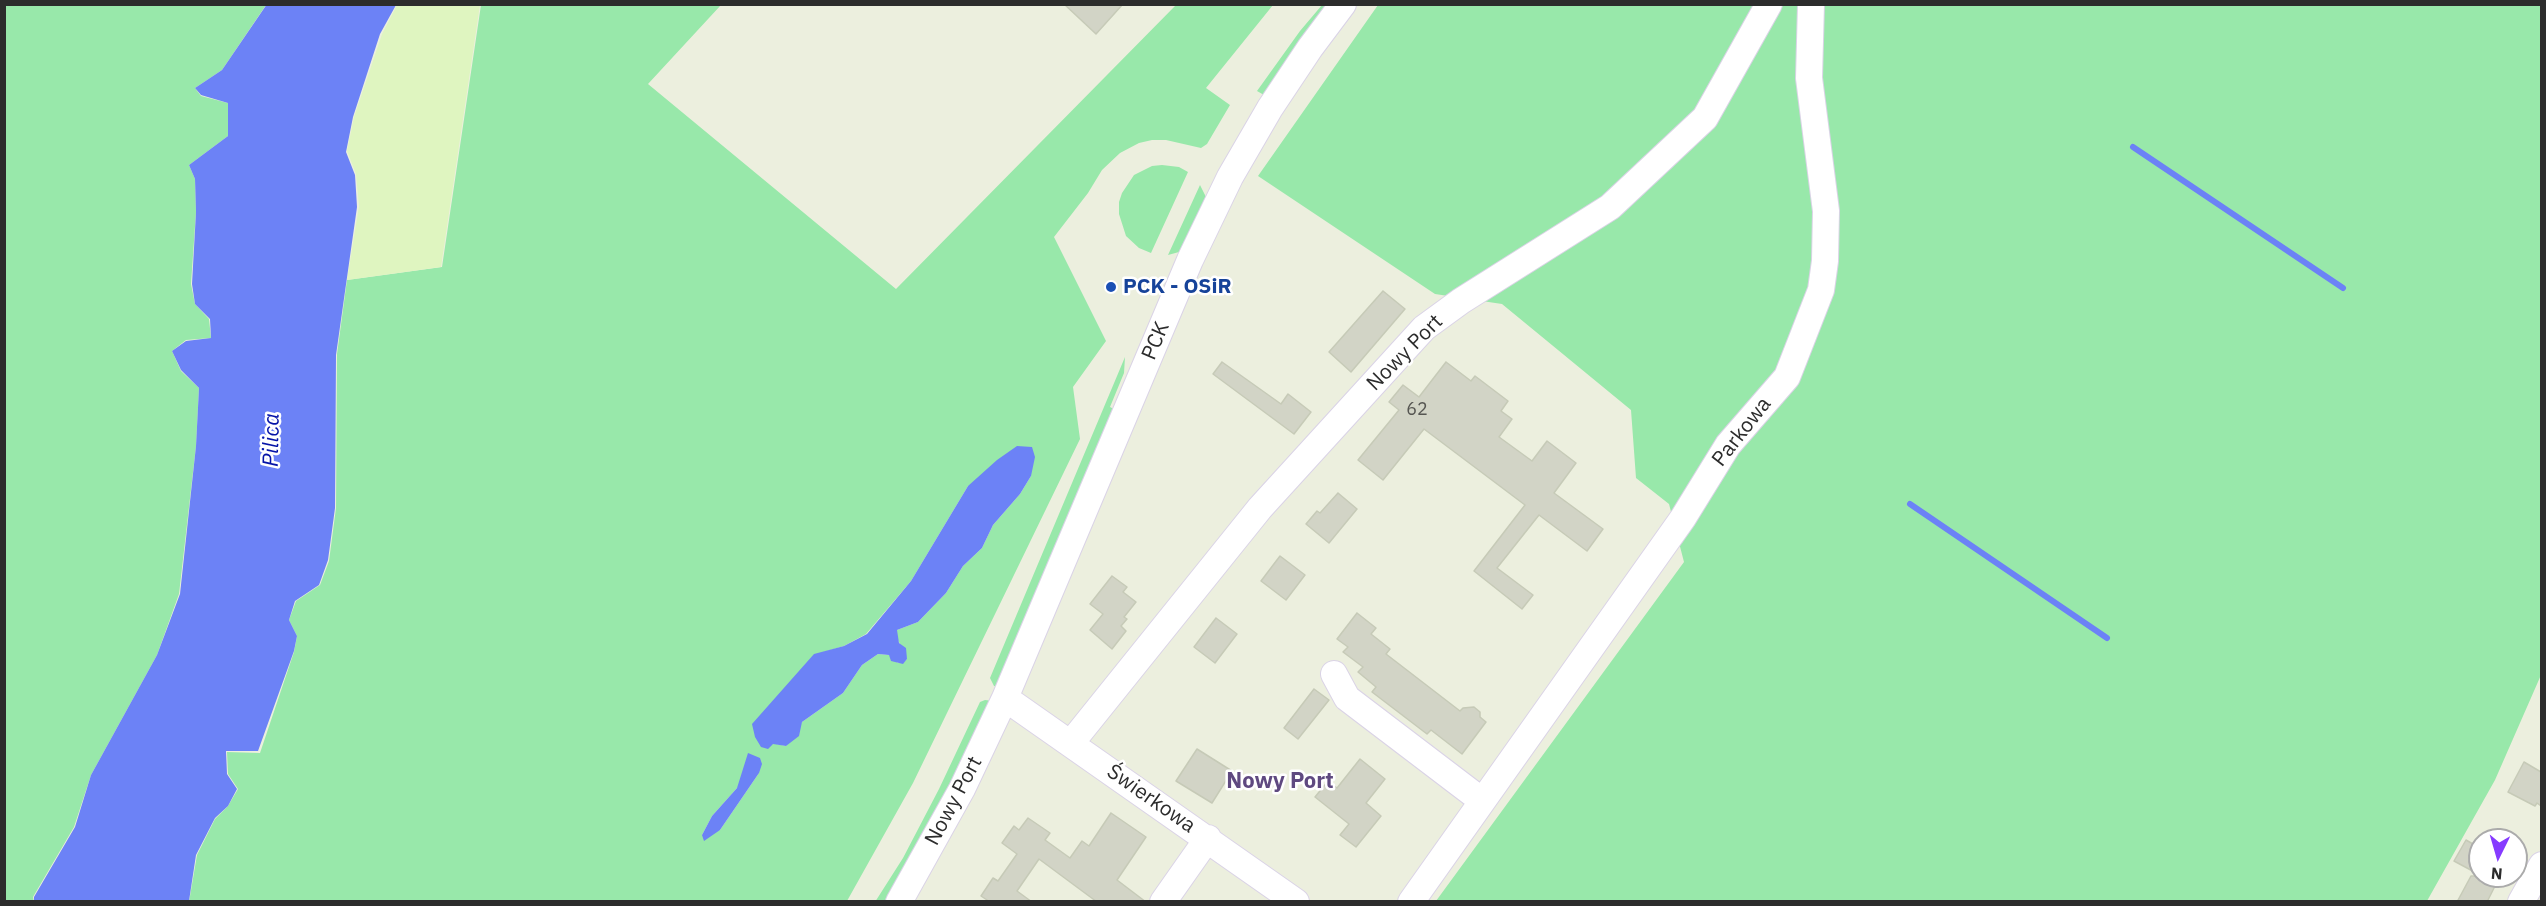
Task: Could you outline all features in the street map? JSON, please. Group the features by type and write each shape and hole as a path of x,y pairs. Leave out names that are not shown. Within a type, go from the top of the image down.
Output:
{"street":[{"name":"PCK","path":"1005,698 1190,260 1230,177 1270,108 1343,4"},
{"name":"Nowy Port","path":"1071,743 1260,507 1424,328 1461,301 1610,207 1705,118 1769,4"},
{"name":"Parkowa","path":"1411,902 1481,800 1683,518 1728,445 1787,377 1821,290 1825,261 1826,211 1809,78 1811,4"},
{"path":"1334,674 1347,698 1481,800"},
{"name":"Świerkowa","path":"1005,698 1208,838 1296,902"},
{"name":"Nowy Port","path":"899,902 962,789 1005,698"},
{"path":"1163,902 1208,838"},
{"path":"2521,902 2541,865"}],"shaded area":[{"path":"5,4 266,5 222,70 195,88 201,96 228,103 228,136 189,165 195,179 196,212 191,284 195,304 209,319 211,338 186,340 172,351 181,371 199,388 196,446 179,594 157,655 91,775 74,827 33,897 34,902 4,901"},
{"path":"481,5 721,5 648,84 896,289 1176,5 1273,5 1206,88 1230,105 1207,144 1201,148 1166,140 1152,140 1139,143 1120,153 1102,170 1088,193 1054,237 1106,341 1073,387 1080,439 913,783 847,901 189,902 197,855 215,819 228,806 238,789 228,774 227,752 260,753 294,652 297,636 289,620 296,601 320,585 329,561 336,508 337,354 347,280 442,267","holes":["1031,476 1020,494 993,525 982,548 963,566 946,593 918,622 897,630 897,638 907,659 903,663 898,663 889,655 878,654 862,665 843,693 802,722 786,746 772,743 803,668 814,655 844,646 866,634 911,581 968,486","759,773 720,830 702,835 712,816 737,788"]},
{"path":"1322,5 1327,5 1301,39 1264,95 1257,91 1300,31"},
{"path":"1378,5 2541,5 2541,675 2495,780 2427,901 1436,901 1684,562 1669,504 1636,478 1631,410 1502,304 1435,294 1258,176"},
{"path":"1152,166 1179,167 1188,172 1151,253 1139,248 1126,236 1119,214 1119,202 1134,175"},
{"path":"1200,185 1206,197 1204,205 1184,248 1168,255"},
{"path":"1125,357 1124,373 1110,407 1116,410 999,687 994,686 990,678"},
{"path":"993,701 949,794 889,901 875,902 903,858 980,702"}],"sand":[{"path":"397,5 480,5 441,267 347,280 359,206 356,174 347,151 354,117 382,34"}],"water":[{"name":"Pilica","path":"267,4 396,5 380,34 353,117 346,152 355,175 357,207 336,355 335,508 328,560 319,585 295,601 289,620 297,636 294,651 258,751 226,751 227,774 237,789 228,806 215,818 196,855 189,901 34,901 34,897 75,827 91,775 157,655 180,594 196,446 199,388 181,370 172,351 186,341 211,338 210,319 195,304 192,284 196,212 195,179 189,165 228,136 228,103 201,95 195,88 222,70"},
{"path":"1017,446 1032,447 1035,457 1031,476 1020,494 993,525 982,548 963,566 946,593 918,622 897,630 899,643 906,648 907,659 903,664 891,661 889,655 878,654 862,665 843,693 802,722 799,736 786,746 773,744 768,749 761,747 755,737 752,724 814,654 844,646 867,634 911,581 968,486 997,460"},
{"path":"748,753 760,758 762,764 759,773 720,830 704,841 702,835 712,816 737,788"}],"building":[{"path":"1064,4 1123,4 1096,34"},
{"path":"1383,291 1405,309 1351,372 1329,352"},
{"path":"1222,362 1281,404 1288,394 1311,412 1294,434 1213,374"},
{"path":"1446,362 1471,381 1475,376 1508,401 1501,411 1512,419 1499,437 1532,461 1547,441 1576,463 1554,493 1603,529 1587,551 1539,515 1497,568 1533,595 1522,609 1474,571 1525,505 1424,429 1383,480 1358,460 1399,410 1389,402 1403,385 1419,397"},
{"path":"1338,493 1357,509 1329,543 1306,524 1317,511 1320,513"},
{"path":"1280,556 1305,575 1286,600 1261,581"},
{"path":"1112,576 1127,587 1123,592 1136,602 1124,617 1127,619 1121,626 1126,631 1112,649 1090,630 1103,614 1090,604"},
{"path":"1357,613 1376,628 1371,634 1390,649 1386,654 1460,711 1463,708 1474,707 1480,712 1480,717 1486,722 1462,754 1431,730 1427,734 1372,692 1376,687 1358,672 1363,667 1343,652 1348,647 1337,639"},
{"path":"1216,618 1237,634 1215,663 1194,647"},
{"path":"1314,689 1329,700 1298,739 1284,728"},
{"path":"1197,749 1232,771 1212,803 1176,781"},
{"path":"1360,759 1385,779 1366,803 1381,816 1356,847 1340,835 1349,824 1315,797 1328,781 1337,788"},
{"path":"2524,762 2541,772 2541,806 2537,803 2535,806 2508,792"},
{"path":"1111,813 1146,837 1117,880 1146,902 1097,902 1039,859 1017,891 1032,902 990,902 981,896 993,878 998,881 1017,854 1002,843 1014,826 1019,830 1028,818 1050,833 1045,840 1070,858 1082,841 1089,846"},
{"path":"2466,840 2468,841 2468,869 2454,861"},
{"path":"2468,882 2468,888 2494,888 2487,902 2457,902"}],"waterway":[{"path":"2133,147 2343,288"},
{"path":"1910,504 2107,638"}],"place":[{"name":"PCK - OSiR","path":"1111,287"}],"district":[{"name":"Nowy Port","path":"1280,782"}]}
